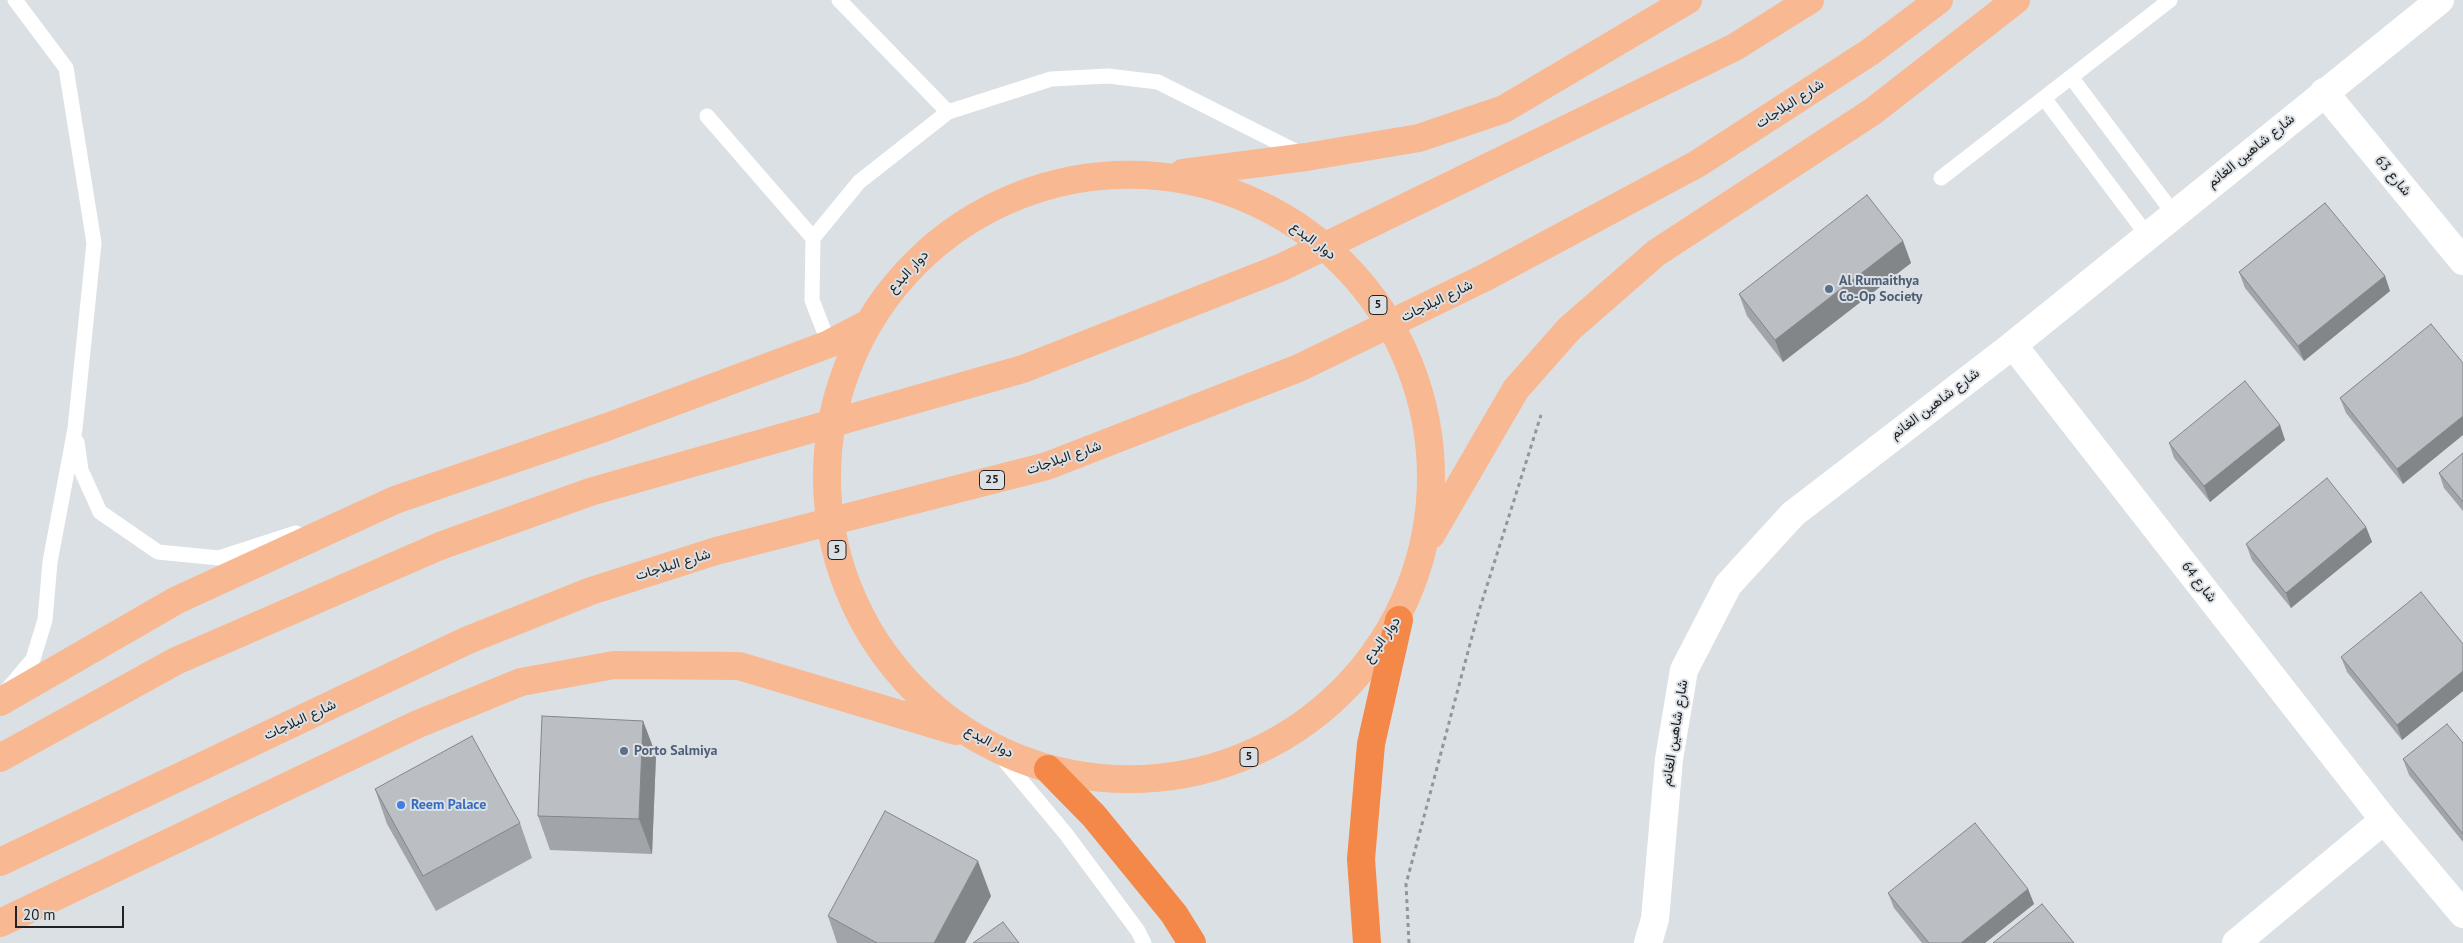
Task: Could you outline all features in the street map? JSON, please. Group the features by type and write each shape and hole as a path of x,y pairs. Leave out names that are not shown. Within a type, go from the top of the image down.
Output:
{"highway":[{"name":"5","path":"1367,943 1361,859 1371,744 1398,620"},
{"name":"5","path":"1048,770 1100,824 1174,914 1192,943"}],"main road":[{"path":"1174,175 1306,157 1419,138 1504,109 1688,0"},
{"path":"0,758 176,661 440,546 590,492 1023,369 1280,268 1735,46 1810,0"},
{"name":"شارع البلاجات","path":"0,862 468,640 591,591 716,551 1048,466 1299,368 1486,278 1697,164 1870,52 1939,0"},
{"path":"1427,541 1516,389 1569,329 1656,253 1872,112 2016,0"},
{"name":"دوار البدع","path":"1120,174 1174,175 1214,186 1265,206 1331,251 1383,312 1418,383 1433,461 1427,541 1416,581 1398,620 1336,701 1250,756 1150,781 1048,770 994,748 970,735 914,691 871,634 841,570 826,500 830,429 844,379 867,324 882,300 929,248 986,209 1052,184 1120,174"},
{"path":"0,702 177,600 395,500 607,427 829,344 867,324"},
{"path":"0,922 418,724 521,682 614,665 738,666 970,735"}],"street":[{"name":"شارع شاهين الغانم","path":"1648,943 1655,919 1669,759 1684,670 1728,585 1794,514 2013,345 2440,0"},
{"name":"شارع 63","path":"2324,92 2463,260"},
{"name":"شارع 64","path":"2013,345 2384,820 2463,914"},
{"path":"2236,943 2384,820"}],"lane":[{"path":"0,695 33,659 45,620 50,562 75,429 94,243 66,68 15,0"},
{"path":"839,0 948,112"},
{"path":"1941,178 2170,0"},
{"path":"829,344 812,300 814,238 858,182 948,112 1051,79 1108,76 1128,78 1158,82 1306,157"},
{"path":"2071,77 2174,214"},
{"path":"2044,98 2147,235"},
{"path":"707,116 814,238"},
{"path":"75,429 81,470 100,512 158,552 219,558 395,500"},
{"path":"994,748 1066,834 1138,930 1144,943"}],"path":[{"path":"1409,943 1406,884 1478,614 1543,407 1516,389"}],"building":[{"path":"1867,195 1903,241 1775,340 1739,294"},
{"path":"2325,203 2385,276 2298,346 2239,272"},
{"path":"2431,324 2463,363 2463,416 2397,469 2340,398"},
{"path":"2245,381 2280,425 2204,486 2169,443"},
{"path":"2463,453 2463,502 2439,473"},
{"path":"2327,478 2366,527 2286,593 2246,544"},
{"path":"2421,592 2463,644 2463,671 2397,725 2341,657"},
{"path":"542,716 643,721 639,819 538,816"},
{"path":"2447,724 2463,743 2463,834 2403,759"},
{"path":"472,736 520,823 423,876 375,789"},
{"path":"885,811 978,861 934,943 877,943 828,916"},
{"path":"1975,823 2028,889 1961,943 1929,943 1888,893"},
{"path":"2042,904 2074,943 1993,943"},
{"path":"1003,922 1019,943 973,943"}],"place":[{"name":"Al Rumaithya Co-Op Society","path":"1829,289"},
{"name":"Porto Salmiya","path":"624,751"},
{"name":"Reem Palace","path":"401,805"}]}
